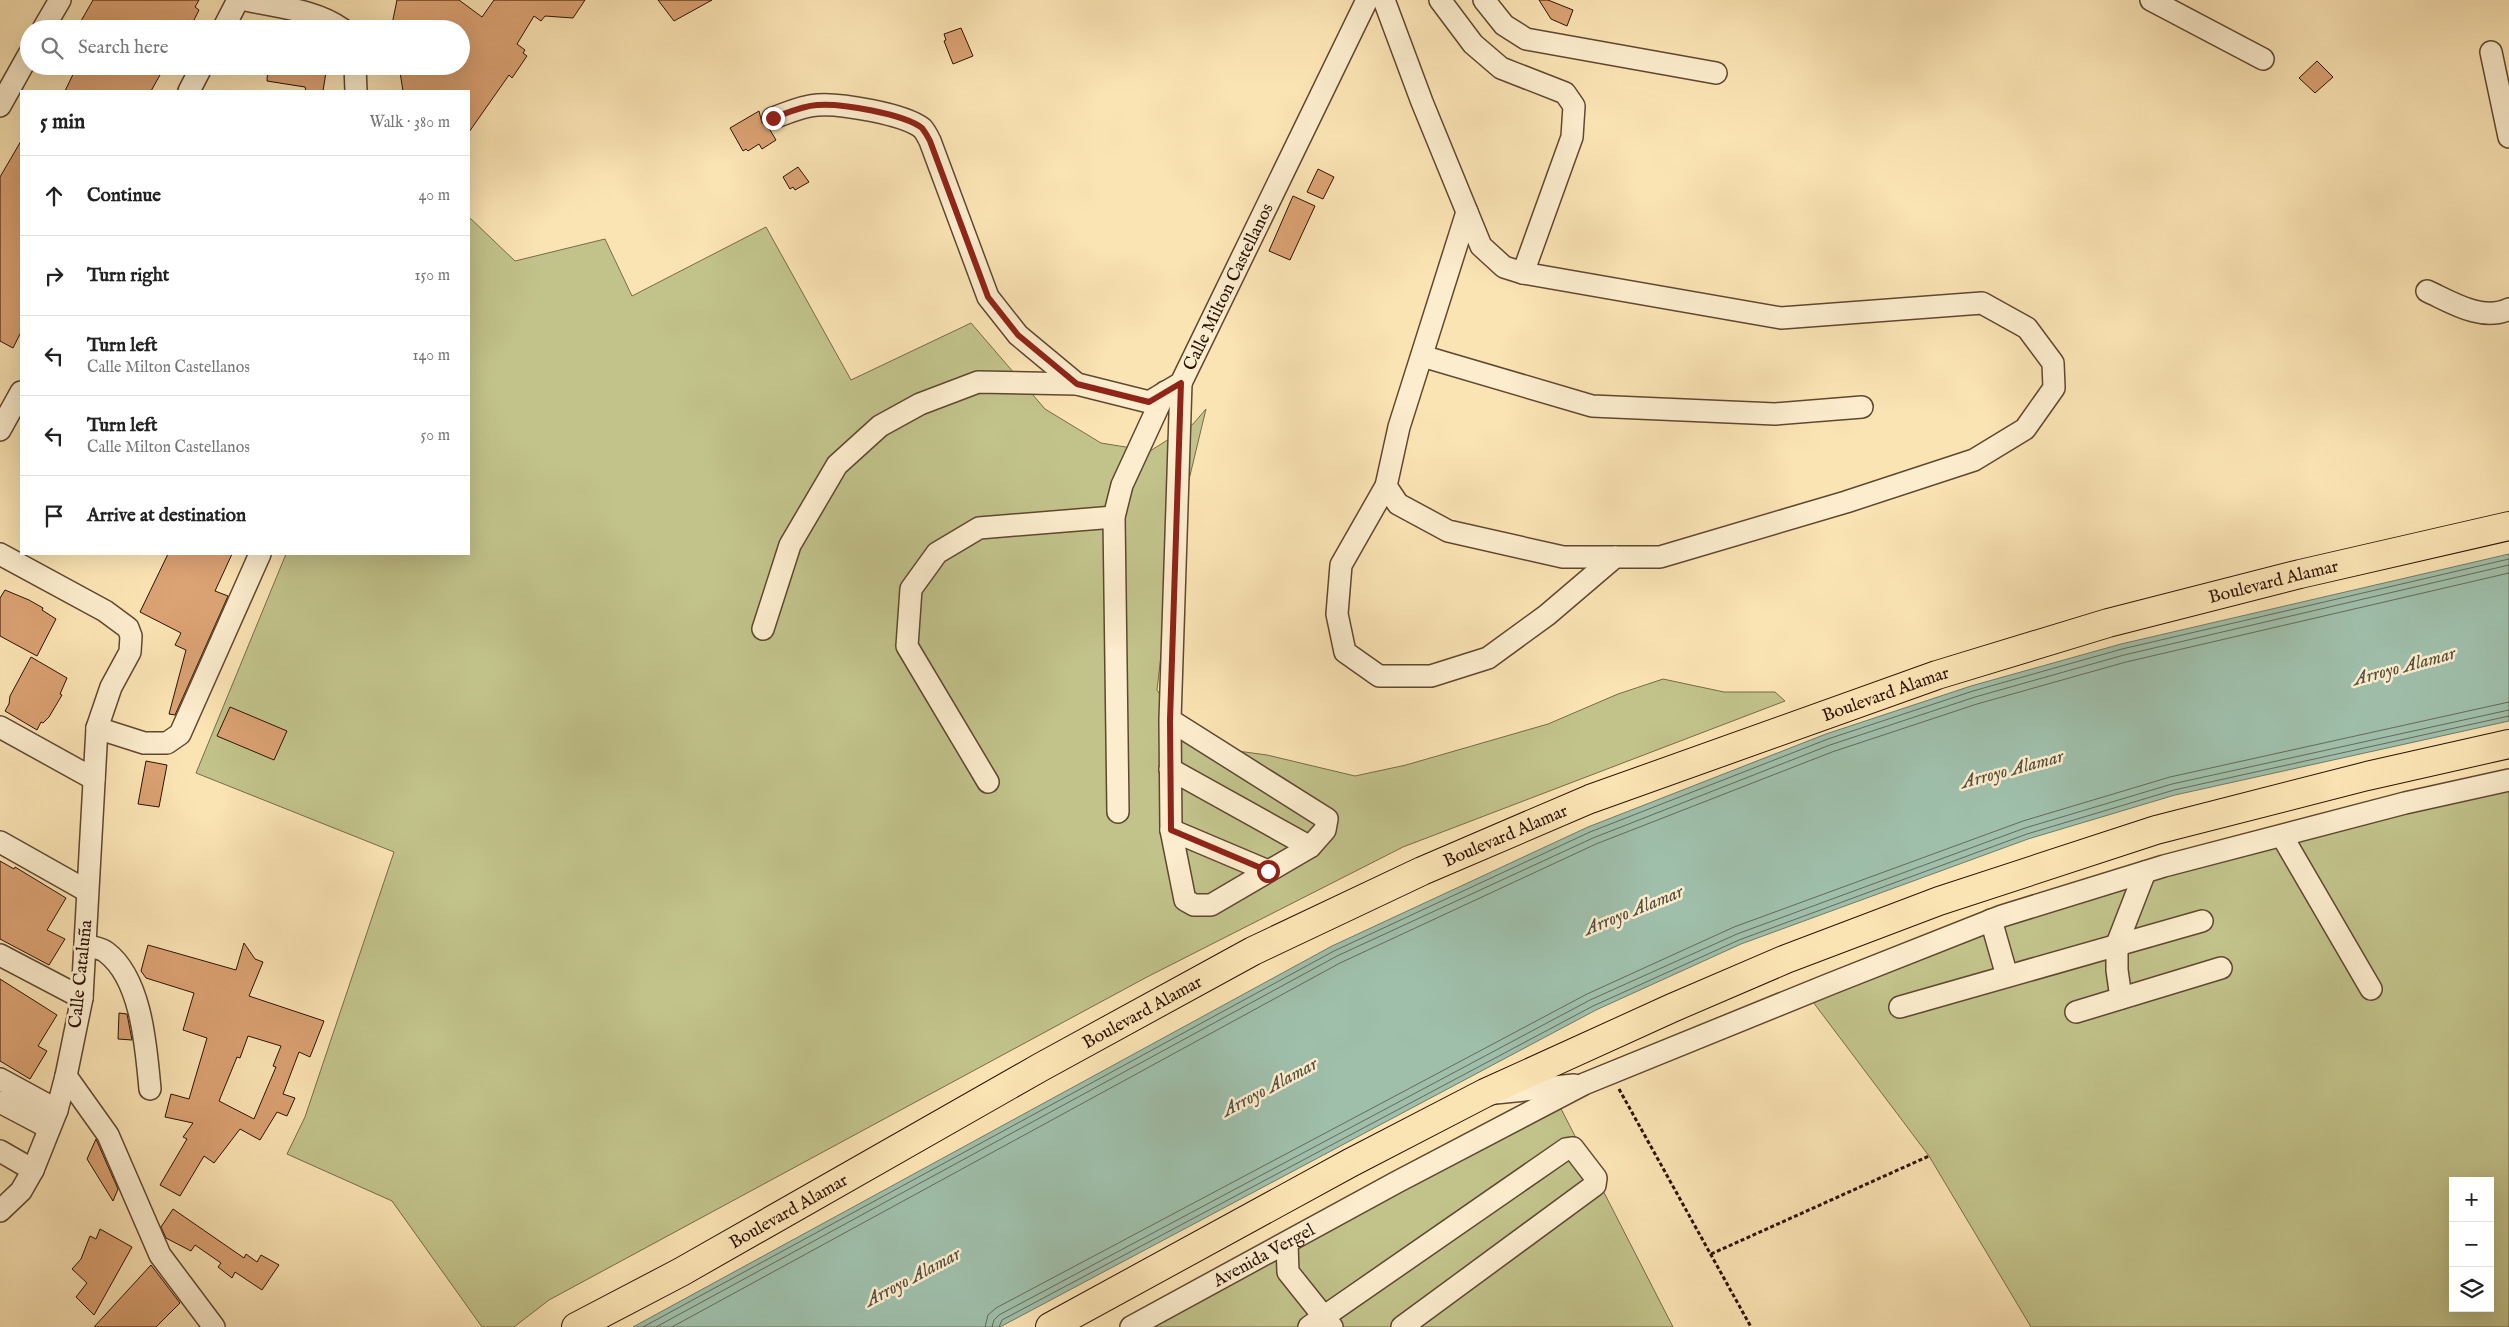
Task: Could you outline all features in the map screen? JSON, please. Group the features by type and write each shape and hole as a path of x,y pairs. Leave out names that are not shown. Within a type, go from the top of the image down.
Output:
{"highway":[{"name":"Boulevard Alamar","path":"576,1327 680,1272 1041,1067 1253,952 1422,871 1590,799 1937,675 2108,623 2300,574 2509,526"},
{"path":"1050,1327 1350,1163 1485,1094 1672,1008 1786,959 1939,901 2156,830 2368,776 2509,744"}],"street":[{"path":"48,20 60,0"},
{"path":"227,20 238,0"},
{"path":"246,0 303,12 324,20"},
{"name":"Calle Milton Castellanos","path":"1118,812 1114,517 1122,484 1173,387 1367,0"},
{"path":"1384,0 1481,246 1504,267 1523,273 1781,318 1982,303 2027,328 2053,363 2054,388 2025,429 1974,460 1846,502 1660,556 1563,556 1448,531 1398,504 1386,486"},
{"path":"1440,0 1473,44 1501,68 1566,93 1574,106 1572,137 1523,273"},
{"path":"1484,0 1504,25 1526,39 1716,73"},
{"path":"2151,0 2263,59"},
{"path":"2491,52 2509,137"},
{"path":"0,106 20,71"},
{"path":"190,90 197,75"},
{"path":"355,75 356,90"},
{"path":"773,118 815,105 835,104 912,122 923,130 930,141 988,297 1018,335 1077,384"},
{"path":"1467,212 1399,427 1386,486 1341,565 1337,614 1345,652 1379,676 1431,676 1488,658 1546,615 1616,556"},
{"path":"2427,291 2470,311 2502,312 2509,309"},
{"path":"1422,356 1592,406 1775,414 1862,407"},
{"path":"764,629 790,545 837,465 880,426 920,404 978,382 1077,384 1149,402 1173,387"},
{"path":"1170,720 1327,819 1325,830 1310,847 1211,905 1194,905 1185,900 1171,830 1170,720 1173,387"},
{"path":"0,430 20,394"},
{"path":"988,782 907,646 911,589 937,553 979,528 1114,517"},
{"name":"Calle Cataluña","path":"0,554 106,611 128,628 131,636 130,652 111,687 97,728 82,998 66,1076 53,1119 33,1170 21,1191 0,1211"},
{"path":"97,728 144,743 167,743 180,734 260,555"},
{"path":"0,727 94,779"},
{"path":"1170,769 1310,847"},
{"path":"1485,1094 1584,1084 1991,920 2146,872 2405,803 2509,780"},
{"path":"1171,830 1268,871"},
{"path":"2282,836 2371,989"},
{"path":"0,842 87,890"},
{"path":"2121,998 2117,970 2118,944 2146,872"},
{"path":"1991,920 2007,976"},
{"path":"1900,1007 2202,921"},
{"path":"85,945 105,950 118,962 134,994 144,1029 150,1089"},
{"path":"0,955 82,998"},
{"path":"2076,1012 2221,968"},
{"path":"66,1076 108,1135 160,1255 214,1327"},
{"path":"0,1078 53,1119"},
{"name":"Avenida Vergel","path":"1137,1326 1397,1182 1584,1084"},
{"path":"0,1102 53,1119"},
{"path":"1287,1243 1288,1272 1322,1324 1566,1149 1573,1148 1596,1178 1595,1185 1402,1327"},
{"path":"0,1152 33,1170"}],"path":[{"path":"1610,1073 1751,1327"},
{"path":"1711,1254 1929,1156"}],"green space":[{"path":"470,218 515,261 605,239 632,296 766,227 851,380 971,323 1045,409 1101,443 1150,451 1193,424 1206,409 1174,542 1157,690 1193,745 1267,755 1355,776 1406,765 1548,724 1618,694 1663,679 1724,692 1775,692 1785,701 1403,847 1147,977 549,1300 514,1327 482,1327 392,1201 287,1154 305,1117 394,852 196,773 286,555 470,555"},
{"path":"2509,780 2509,1327 2031,1327 1929,1156 1807,994 2002,916"},
{"path":"1556,1099 1673,1327 1131,1327"}],"water":[{"name":"Arroyo Alamar","path":"2509,554 2509,721 2175,795 2028,839 1741,944 1596,1010 1000,1327 633,1327 1332,946 1588,827 1826,734 1971,686 2121,644"}],"building":[{"path":"93,0 199,0 195,7 199,10 194,20 82,20"},
{"path":"397,0 459,0 482,17 494,0 585,0 573,18 545,16 541,21 534,16 517,44 525,50 523,53 527,56 512,78 509,75 470,131 470,90 403,90 400,75 470,75 470,20 393,20"},
{"path":"658,0 712,0 674,21"},
{"path":"1539,0 1548,0 1573,10 1567,26 1551,19"},
{"path":"961,28 973,56 953,64 944,41 946,40 944,34"},
{"path":"2317,61 2333,77 2315,93 2299,78"},
{"path":"73,75 160,75 152,90 65,90"},
{"path":"267,75 326,75 323,90 306,90 305,87 267,81"},
{"path":"759,111 762,123 770,130 776,140 762,149 759,144 748,151 746,149 743,151 730,128"},
{"path":"20,143 20,334 13,348 0,341 0,177"},
{"path":"798,167 809,182 795,190 793,187 790,189 783,177"},
{"path":"1318,169 1334,177 1323,199 1307,192"},
{"path":"1293,196 1315,206 1290,260 1269,251"},
{"path":"168,555 232,555 215,591 228,596 175,715 169,714 186,650 175,645 181,633 140,612"},
{"path":"5,590 29,600 43,608 42,610 56,619 37,656 0,636 0,598"},
{"path":"31,657 67,678 60,694 62,695 49,717 43,723 41,722 37,730 5,711 9,704 10,696"},
{"path":"230,707 287,731 274,760 217,736"},
{"path":"146,761 167,765 159,807 138,804"},
{"path":"0,861 14,869 15,867 66,898 47,930 65,939 49,965 0,939"},
{"path":"244,943 255,959 263,962 249,996 324,1021 310,1057 299,1052 283,1094 295,1098 287,1116 277,1112 260,1140 240,1129 214,1163 204,1156 180,1196 160,1185 187,1139 183,1137 193,1123 165,1117 171,1094 189,1099 207,1038 183,1030 194,993 146,978 141,971 148,945 236,970","holes":["248,1036 281,1046 273,1066 276,1067 254,1119 219,1101 237,1057 240,1058"]},
{"path":"0,979 57,1015 38,1046 47,1051 30,1079 0,1061"},
{"path":"119,1013 127,1014 132,1040 118,1039"},
{"path":"96,1139 118,1189 113,1201 87,1159"},
{"path":"173,1209 244,1258 246,1254 257,1262 261,1255 279,1265 262,1290 235,1272 232,1278 218,1267 221,1263 195,1245 191,1251 166,1238 161,1227"},
{"path":"100,1229 132,1247 94,1315 76,1297 87,1283 72,1269 81,1259 90,1236 96,1239"},
{"path":"151,1265 180,1303 156,1327 94,1327"}],"route":[{"path":"773,118 815,105 835,104 912,122 923,130 930,141 988,297 1018,335 1077,384 1149,402 1181,383 1170,720 1171,830 1268,871"}]}
